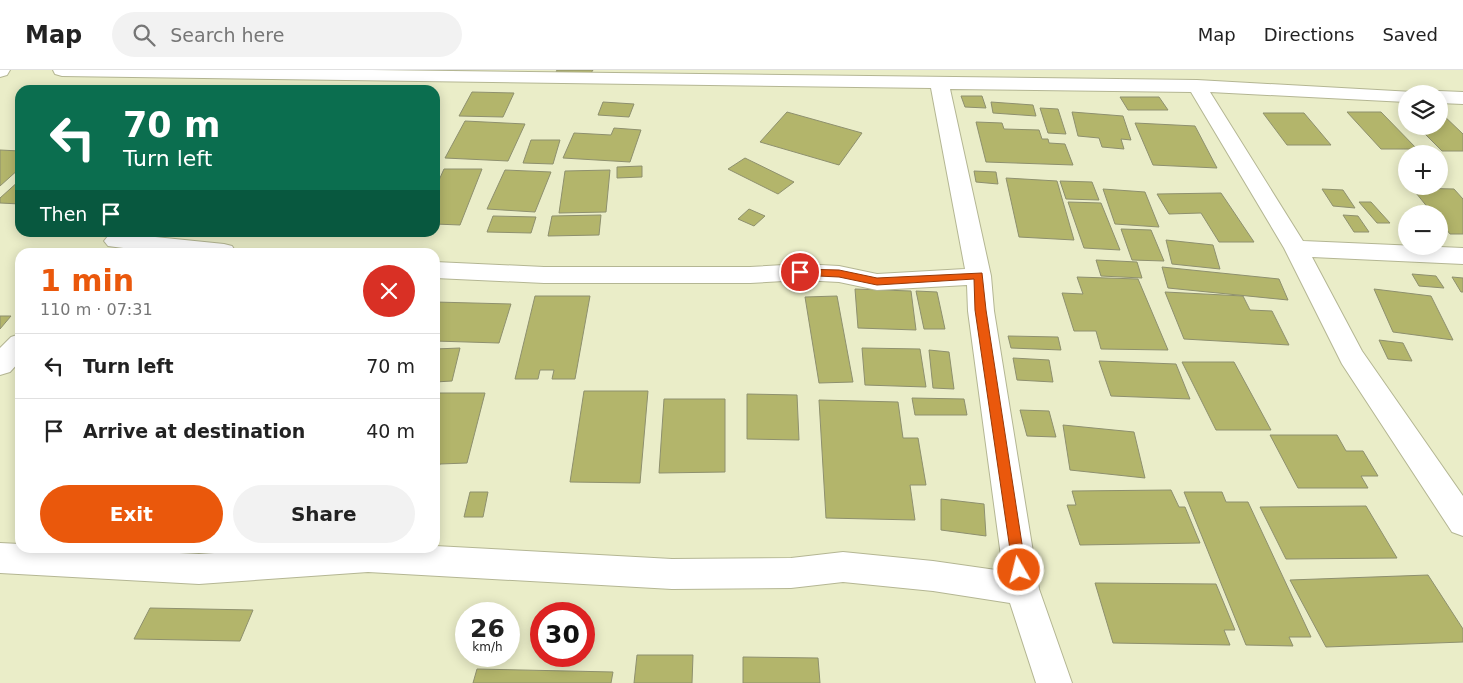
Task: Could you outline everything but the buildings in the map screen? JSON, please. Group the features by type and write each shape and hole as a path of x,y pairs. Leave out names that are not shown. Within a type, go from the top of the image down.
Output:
{"street":[{"path":"62,70 245,74 639,74 939,82 1197,86 1398,96"},
{"path":"237,85 245,74"},
{"path":"939,82 979,276 981,310 1022,589 1054,683"},
{"path":"1197,86 1296,248 1352,357 1463,522"},
{"path":"1448,97 1463,98"},
{"path":"114,242 180,248"},
{"path":"1296,248 1463,256"},
{"path":"440,270 544,275 750,275 800,272 839,274 877,282 979,276"},
{"path":"0,365 15,349"},
{"path":"0,558 199,569 368,557 672,574 791,573 843,567 933,576 1022,589"}],"route":[{"path":"800,272 839,274 877,282 979,276 981,310 1019,570"}]}
